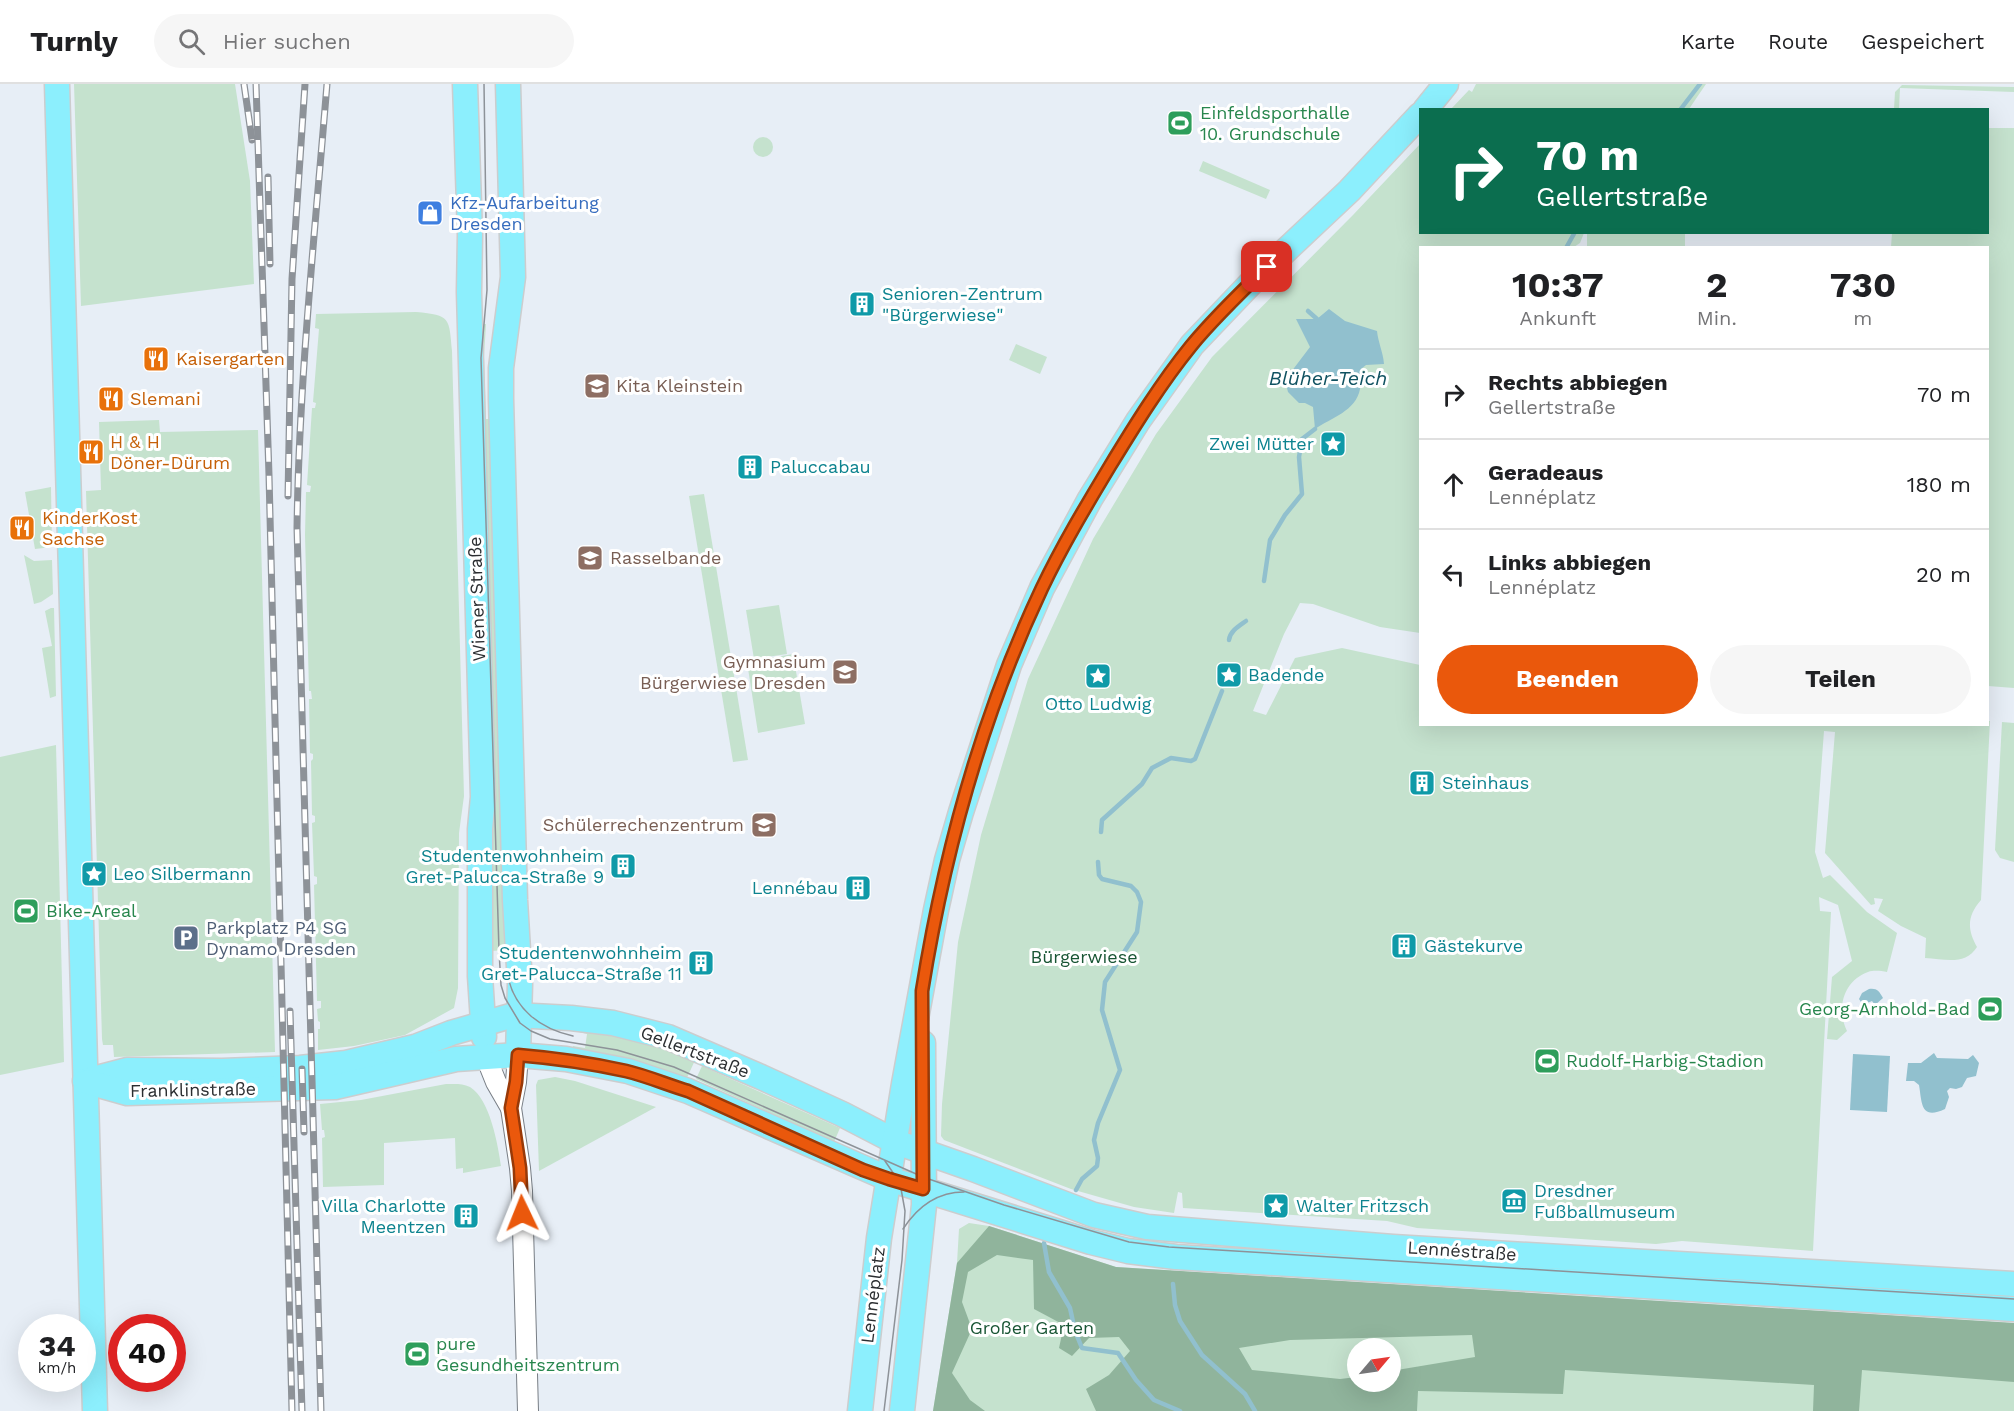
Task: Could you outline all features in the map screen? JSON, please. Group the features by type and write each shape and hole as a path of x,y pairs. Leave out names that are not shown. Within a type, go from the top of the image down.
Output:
{"main road":[{"path":"57,84 95,1411"},
{"name":"Wiener Straße","path":"465,84 470,234 468,292 483,797 480,840 480,984 486,1057"},
{"name":"Wiener Straße","path":"508,84 513,277 501,368 501,399 514,888 521,1014 518,1055"},
{"path":"1427,108 1446,84"},
{"path":"902,1411 923,1218 922,991 947,860 974,767 1009,665 1042,588 1090,499 1138,421 1192,345 1259,275 1356,183 1419,116"},
{"name":"Lennéplatz","path":"860,1411 875,1269 904,1084 922,991"},
{"name":"Gellertstraße","path":"482,1023 521,1014 613,1023 668,1038 791,1091 896,1142"},
{"name":"Franklinstraße","path":"85,1081 127,1070 222,1071 300,1068 346,1063 415,1047 482,1023"},
{"path":"486,1057 518,1055 566,1059 628,1071 688,1091 889,1179 923,1189"},
{"name":"Franklinstraße","path":"85,1081 128,1093 334,1087 456,1059 486,1057"},
{"path":"896,1142 924,1151"},
{"name":"Lennéstraße","path":"924,1151 1094,1215 1147,1227 1393,1247 2014,1284"},
{"name":"Lennéstraße","path":"923,1189 1091,1242 1128,1251 1167,1256 2014,1309"}],"street":[{"name":"Wiener Straße","path":"518,1055 511,1108 521,1185 528,1411"},
{"name":"Wiener Straße","path":"486,1057 496,1082 511,1108"}],"green space":[{"path":"74,84 235,84 250,181 254,284 81,306"},
{"path":"1476,84 1706,84 1690,108 1452,108 1469,90 1472,92"},
{"path":"1902,85 2014,87 2014,92 1900,88 1899,108 1894,108 1895,92"},
{"path":"1989,128 2014,128 2014,688 1989,686 1989,246 1891,246 1892,234 1989,234"},
{"path":"763,137 770,140 773,147 770,154 763,157 756,154 753,147 756,140"},
{"name":"Bürgerwiese","path":"1419,145 1419,234 1584,234 1580,243 1576,246 1419,246 1419,633 1380,627 1313,604 1300,603 1284,634 1253,711 1266,715 1295,658 1342,648 1419,665 1419,726 1989,726 1990,721 1981,900 1973,912 1970,923 1971,934 1977,947 1967,957 1954,960 1925,958 1926,938 1878,911 1883,899 1874,898 1875,904 1871,905 1825,853 1835,732 1824,731 1815,852 1823,878 1830,875 1867,912 1897,933 1887,972 1868,972 1853,982 1847,989 1842,1005 1847,1031 1837,1040 1827,1039 1832,977 1852,961 1838,905 1819,897 1820,911 1831,912 1813,1251 1682,1241 1656,1244 1417,1228 1387,1221 1183,1208 1182,1193 1178,1192 1174,1213 1134,1207 1071,1189 944,1140 941,1136 958,942 981,835 1028,679 1093,539 1156,434 1212,357"},
{"path":"1203,161 1270,190 1266,199 1199,171"},
{"path":"1587,234 1685,234 1685,246 1587,246"},
{"path":"416,312 436,315 446,320 449,325 452,351 464,796 459,833 458,988 454,1008 405,1035 354,1046 318,1050 320,1022 317,1009 321,1008 321,1001 317,1001 314,885 317,884 317,877 314,876 312,823 315,822 315,816 312,815 311,761 313,754 310,753 309,699 312,699 311,691 309,691 305,535 306,492 310,492 311,486 307,485 312,408 315,408 316,403 313,402 319,329 315,328 316,314"},
{"path":"486,324 484,357 486,419 493,419 508,950 490,951 476,325"},
{"path":"1016,344 1047,357 1040,374 1009,360"},
{"path":"159,420 160,432 258,430 275,1052 114,1057 113,1045 103,1045 86,491 101,490 99,422"},
{"path":"51,487 52,547 35,549 25,492"},
{"path":"704,494 748,760 733,762 689,496"},
{"path":"24,555 34,561 52,560 53,594 34,604"},
{"path":"779,605 787,654 754,659 746,610"},
{"path":"54,608 56,696 50,698 42,648 52,646 45,611"},
{"path":"793,654 805,724 758,733 747,662"},
{"path":"2002,722 2014,723 2014,862 2000,858 1995,850"},
{"name":"Bike-Areal","path":"56,745 64,1062 0,1075 0,757"},
{"path":"576,1024 697,1056 685,1082 572,1052 573,1046 585,1048 587,1034 575,1031"},
{"path":"702,1066 840,1128 834,1142 696,1079"},
{"path":"555,1077 575,1081 656,1107 539,1171 536,1085 538,1080"},
{"path":"446,1084 461,1084 470,1087 483,1101 492,1123 501,1166 463,1173 463,1168 456,1169 455,1138 384,1143 384,1185 323,1187 322,1138 325,1137 324,1130 322,1130 320,1104 361,1100"},
{"name":"Großer Garten","path":"969,1223 989,1226 1116,1267 2014,1323 2014,1411 933,1411 957,1263 959,1229"},
{"name":"Großer Garten","path":"989,1226 1116,1267 2014,1323 2014,1382 1862,1370 1859,1411 1813,1411 1814,1385 1565,1370 1563,1394 1418,1391 1417,1411 1096,1411 1086,1389 1109,1375 1130,1351 1119,1337 1089,1338 1072,1356 1059,1348 1064,1325 1034,1309 1033,1260 997,1255 968,1272 962,1302 972,1329 952,1373 970,1400 985,1411 933,1411 957,1263","holes":["1472,1335 1475,1357 1401,1369 1401,1392 1347,1392 1347,1378 1252,1370 1239,1348 1290,1340"]}],"water":[{"name":"Blüher-Teich","path":"1329,309 1345,321 1377,331 1384,364 1366,365 1361,369 1360,389 1354,403 1315,429 1313,407 1299,403 1288,392 1285,380 1310,347 1296,319 1317,319"},
{"path":"1869,989 1878,990 1883,998 1875,1005 1872,1001 1863,1005 1859,999 1862,993"},
{"path":"1934,1053 1937,1058 1968,1059 1973,1055 1979,1063 1976,1076 1967,1078 1962,1087 1950,1088 1947,1091 1949,1097 1945,1109 1931,1113 1924,1108 1919,1085 1914,1081 1906,1081 1908,1063 1921,1063"},
{"path":"1853,1054 1890,1056 1887,1112 1850,1110"}],"waterway":[{"path":"1682,108 1700,84"},
{"path":"1567,246 1574,234"},
{"path":"1308,311 1317,319"},
{"path":"1264,581 1270,540 1285,515 1302,494 1299,457 1302,439 1315,429"},
{"path":"1229,640 1233,631 1246,621"},
{"path":"1101,832 1102,820 1142,784 1152,768 1171,758 1191,761 1195,759 1222,691"},
{"path":"1076,1190 1082,1179 1097,1166 1098,1158 1094,1140 1098,1123 1120,1070 1102,1010 1105,982 1137,932 1141,902 1137,892 1131,886 1102,879 1099,875 1098,862"},
{"path":"1044,1243 1049,1272 1070,1308 1075,1331 1082,1348 1118,1353 1136,1380 1154,1400 1180,1411"},
{"path":"1173,1284 1175,1305 1180,1321 1202,1355 1245,1394 1255,1411"}],"tram line":[{"path":"484,84 487,290 481,358 499,951 501,985 505,998 520,1023 531,1031 550,1039 617,1050 674,1067 923,1177 1004,1205 1129,1242 1169,1247 2014,1299"},
{"path":"508,977 511,989 531,1016 550,1028 573,1036"},
{"path":"884,1411 902,1260 905,1211 900,1183 885,1161"},
{"path":"903,1229 929,1202 945,1195 964,1192"}],"railway":[{"path":"244,84 252,140"},
{"path":"256,84 269,475 292,1411"},
{"path":"288,496 292,279 305,84"},
{"path":"321,1411 297,528 304,362 327,84"},
{"path":"268,177 270,264"},
{"path":"290,1011 302,1411"},
{"path":"302,1069 304,1132"}],"place":[{"name":"Einfeldsporthalle 10. Grundschule","path":"1180,123"},
{"name":"Kfz-Aufarbeitung Dresden","path":"430,213"},
{"name":"Senioren-Zentrum \"Bürgerwiese\"","path":"862,304"},
{"name":"Kaisergarten","path":"156,359"},
{"name":"Kita Kleinstein","path":"597,386"},
{"name":"Slemani","path":"111,399"},
{"name":"Zwei Mütter","path":"1333,444"},
{"name":"H & H Döner-Dürum","path":"91,452"},
{"name":"Paluccabau","path":"750,467"},
{"name":"KinderKost Sachse","path":"22,528"},
{"name":"Rasselbande","path":"590,558"},
{"name":"Gymnasium Bürgerwiese Dresden","path":"845,672"},
{"name":"Badende","path":"1229,675"},
{"name":"Otto Ludwig","path":"1098,676"},
{"name":"Steinhaus","path":"1422,783"},
{"name":"Schülerrechenzentrum","path":"764,825"},
{"name":"Studentenwohnheim Gret-Palucca-Straße 9","path":"623,866"},
{"name":"Leo Silbermann","path":"94,874"},
{"name":"Lennébau","path":"858,888"},
{"name":"Bike-Areal","path":"26,911"},
{"name":"Parkplatz P4 SG Dynamo Dresden","path":"186,938"},
{"name":"Gästekurve","path":"1404,946"},
{"name":"Studentenwohnheim Gret-Palucca-Straße 11","path":"701,963"},
{"name":"Georg-Arnhold-Bad","path":"1990,1009"},
{"name":"Rudolf-Harbig-Stadion","path":"1547,1061"},
{"name":"Dresdner Fußballmuseum","path":"1514,1201"},
{"name":"Walter Fritzsch","path":"1276,1206"},
{"name":"Villa Charlotte Meentzen","path":"466,1216"},
{"name":"pure Gesundheitszentrum","path":"417,1354"}],"route":[{"path":"522,1213 520,1168 511,1108 518,1055 566,1059 628,1071 662,1082 688,1091 863,1170 923,1189 922,991 947,860 974,767 1009,665 1042,588 1090,499 1138,421 1192,345 1267,267"}]}
